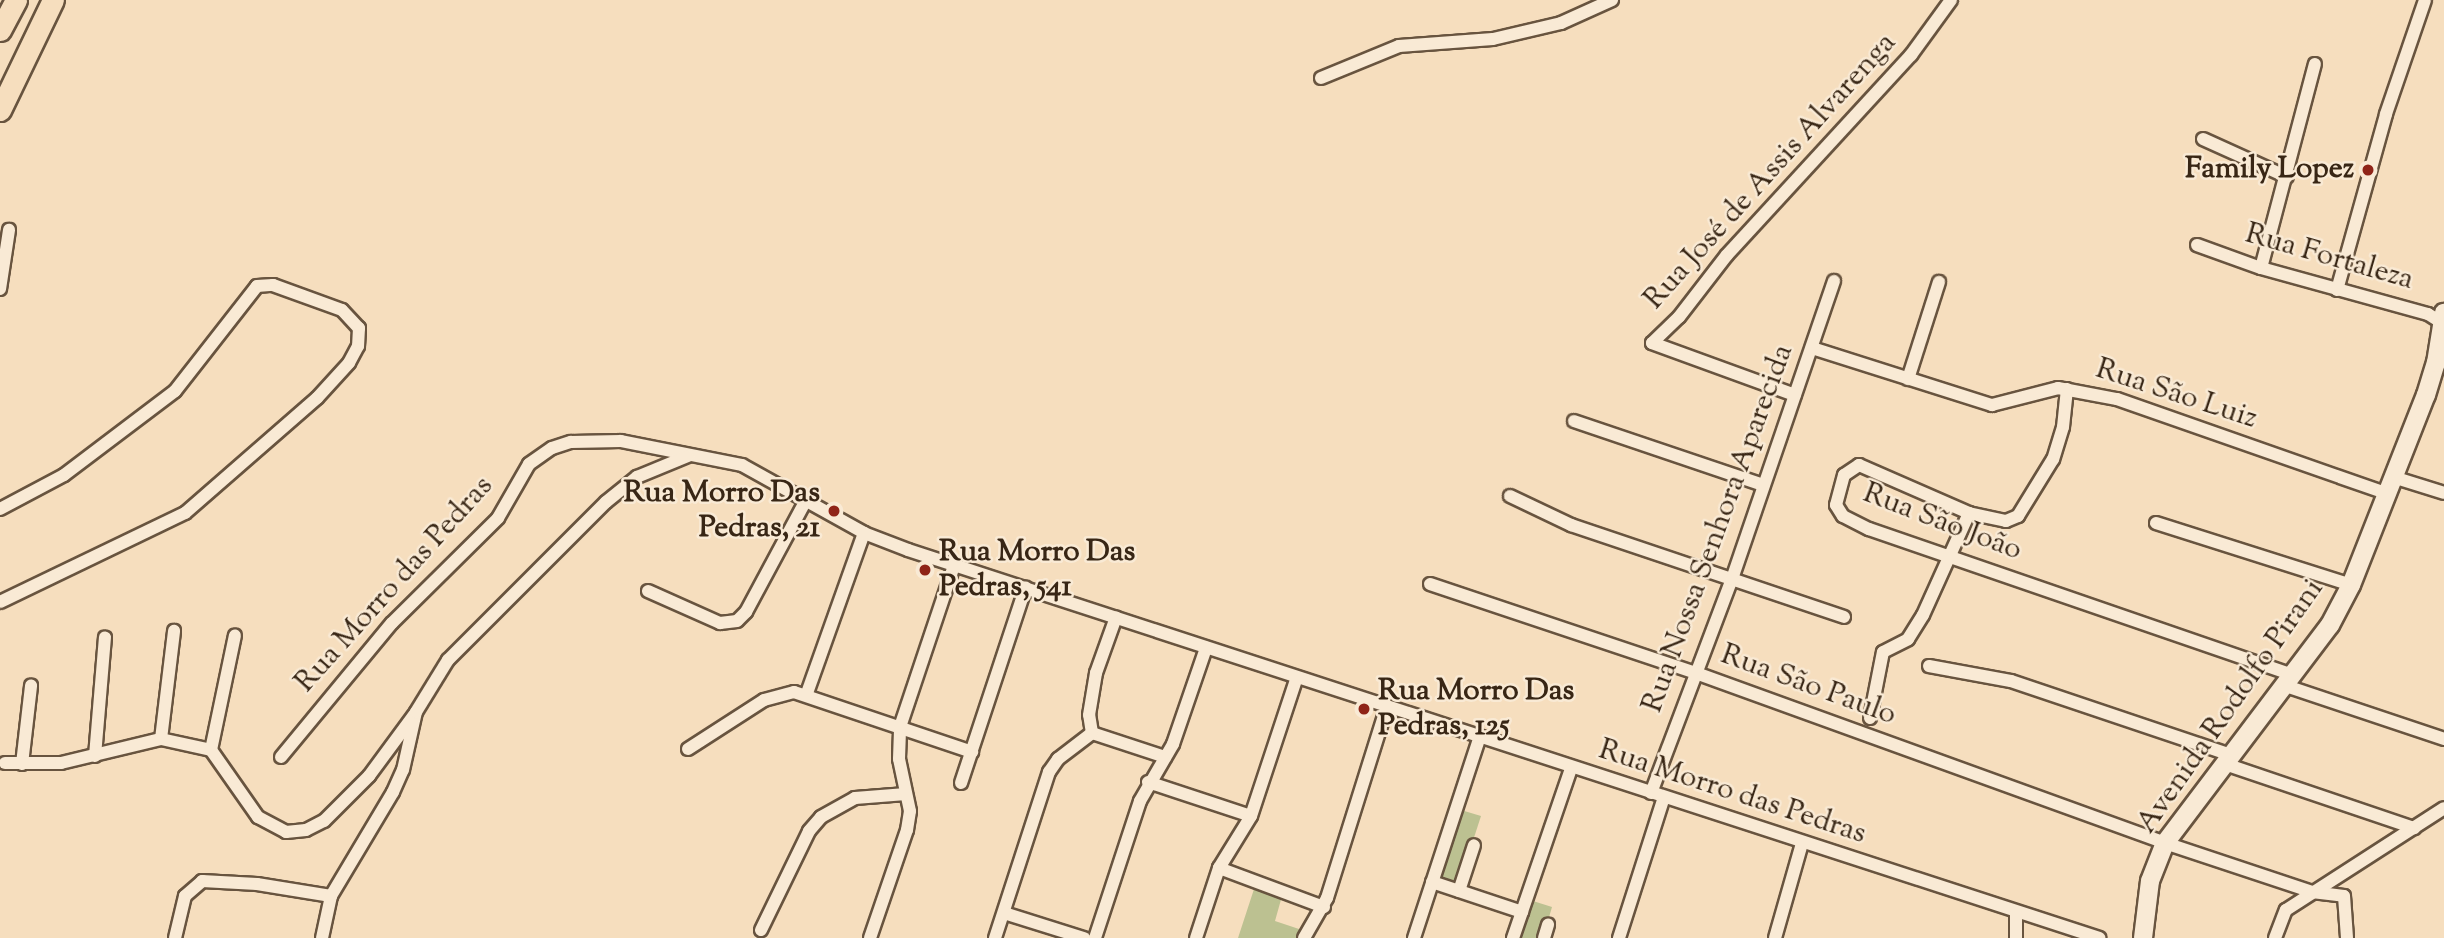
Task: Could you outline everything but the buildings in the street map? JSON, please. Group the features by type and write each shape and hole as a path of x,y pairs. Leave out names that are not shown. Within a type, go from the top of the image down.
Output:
{"highway":[{"path":"0,30 16,0"},
{"path":"0,110 53,0"}],"main road":[{"name":"Avenida Rodolfo Pirani","path":"2143,938 2150,881 2165,843 2330,625 2351,585 2437,363 2443,320"}],"street":[{"path":"1321,78 1399,46 1493,39 1561,23 1612,0"},
{"name":"Rua José de Assis Alvarenga","path":"1795,396 1652,343 1679,317 1735,246 1912,55 1951,0"},
{"path":"2337,290 2386,114 2425,0"},
{"path":"2261,268 2315,64"},
{"path":"2203,139 2287,177"},
{"path":"0,289 9,230"},
{"name":"Rua Fortaleza","path":"2197,246 2261,268 2443,320"},
{"name":"Rua Nossa Senhora Aparecida","path":"1619,938 1657,795 1696,673 1732,579 1834,281"},
{"path":"1908,379 1939,282"},
{"path":"0,509 64,475 175,391 257,286 273,285 342,310 359,328 358,346 349,363 185,513 0,602"},
{"name":"Rua São Luiz","path":"1812,348 1998,406 2041,390 2067,389 2138,405 2390,485 2444,493"},
{"name":"Rua São João","path":"2067,389 2063,427 2053,459 2018,516 2006,521 1969,513 1859,464 1844,475 1836,505 1843,516 2444,738"},
{"path":"1574,421 1763,485"},
{"name":"Rua Morro das Pedras","path":"281,757 392,623 498,518 529,464 541,455 593,439 653,446 689,456 742,465 864,534 954,566 1026,586 1479,739 2099,938"},
{"path":"5,763 22,765 95,755 161,738 211,750 258,817 286,832 306,830 324,821 369,776 416,712 449,660 606,502 637,477 689,456"},
{"path":"1510,495 1572,525 1844,617"},
{"path":"648,591 720,623 737,621 746,612 806,500"},
{"path":"1870,718 1883,652 1908,639 1951,557 1969,513"},
{"path":"2156,523 2351,585"},
{"path":"807,693 864,534"},
{"path":"870,938 907,830 906,794 899,759 900,727 954,566"},
{"name":"Rua São Paulo","path":"1430,584 1696,673 2165,843 2312,892 2343,897 2347,938"},
{"path":"961,783 1026,586"},
{"path":"1091,733 1089,715 1096,673 1116,617"},
{"path":"161,738 174,631"},
{"path":"211,750 235,635"},
{"path":"95,755 106,637"},
{"path":"1095,938 1148,782 1173,744 1206,648"},
{"path":"1929,666 2011,681 2414,828"},
{"path":"1196,938 1219,868 1251,816 1297,677"},
{"path":"22,765 30,686"},
{"path":"688,749 771,697 807,693 972,752"},
{"path":"1304,938 1324,907 1387,708"},
{"path":"322,938 331,897 393,792 416,712"},
{"path":"1091,733 1165,757"},
{"path":"995,938 1049,772 1058,759 1091,733"},
{"path":"1413,938 1479,739"},
{"path":"1513,938 1572,769"},
{"path":"1148,782 1251,816"},
{"path":"761,930 809,831 821,817 855,797 906,794"},
{"path":"2275,938 2282,915 2312,892 2444,808"},
{"path":"1775,938 1802,843"},
{"path":"1460,891 1474,845"},
{"path":"1219,868 1324,907"},
{"path":"175,938 185,896 202,881 257,884 331,897"},
{"path":"1432,882 1522,912"},
{"path":"2016,912 2016,938"},
{"path":"1004,913 1084,938"},
{"path":"1544,938 1548,925"}],"green space":[{"path":"1461,810 1481,816 1457,890 1438,884"},
{"path":"1255,886 1282,896 1275,921 1302,930 1297,938 1238,938"},
{"path":"1533,901 1552,907 1543,938 1521,938"}],"place":[{"name":"Family Lopez","path":"2368,170"},
{"name":"Rua Morro Das Pedras, 21","path":"834,511"},
{"name":"Rua Morro Das Pedras, 541","path":"925,570"},
{"name":"Rua Morro Das Pedras, 125","path":"1364,709"}]}
